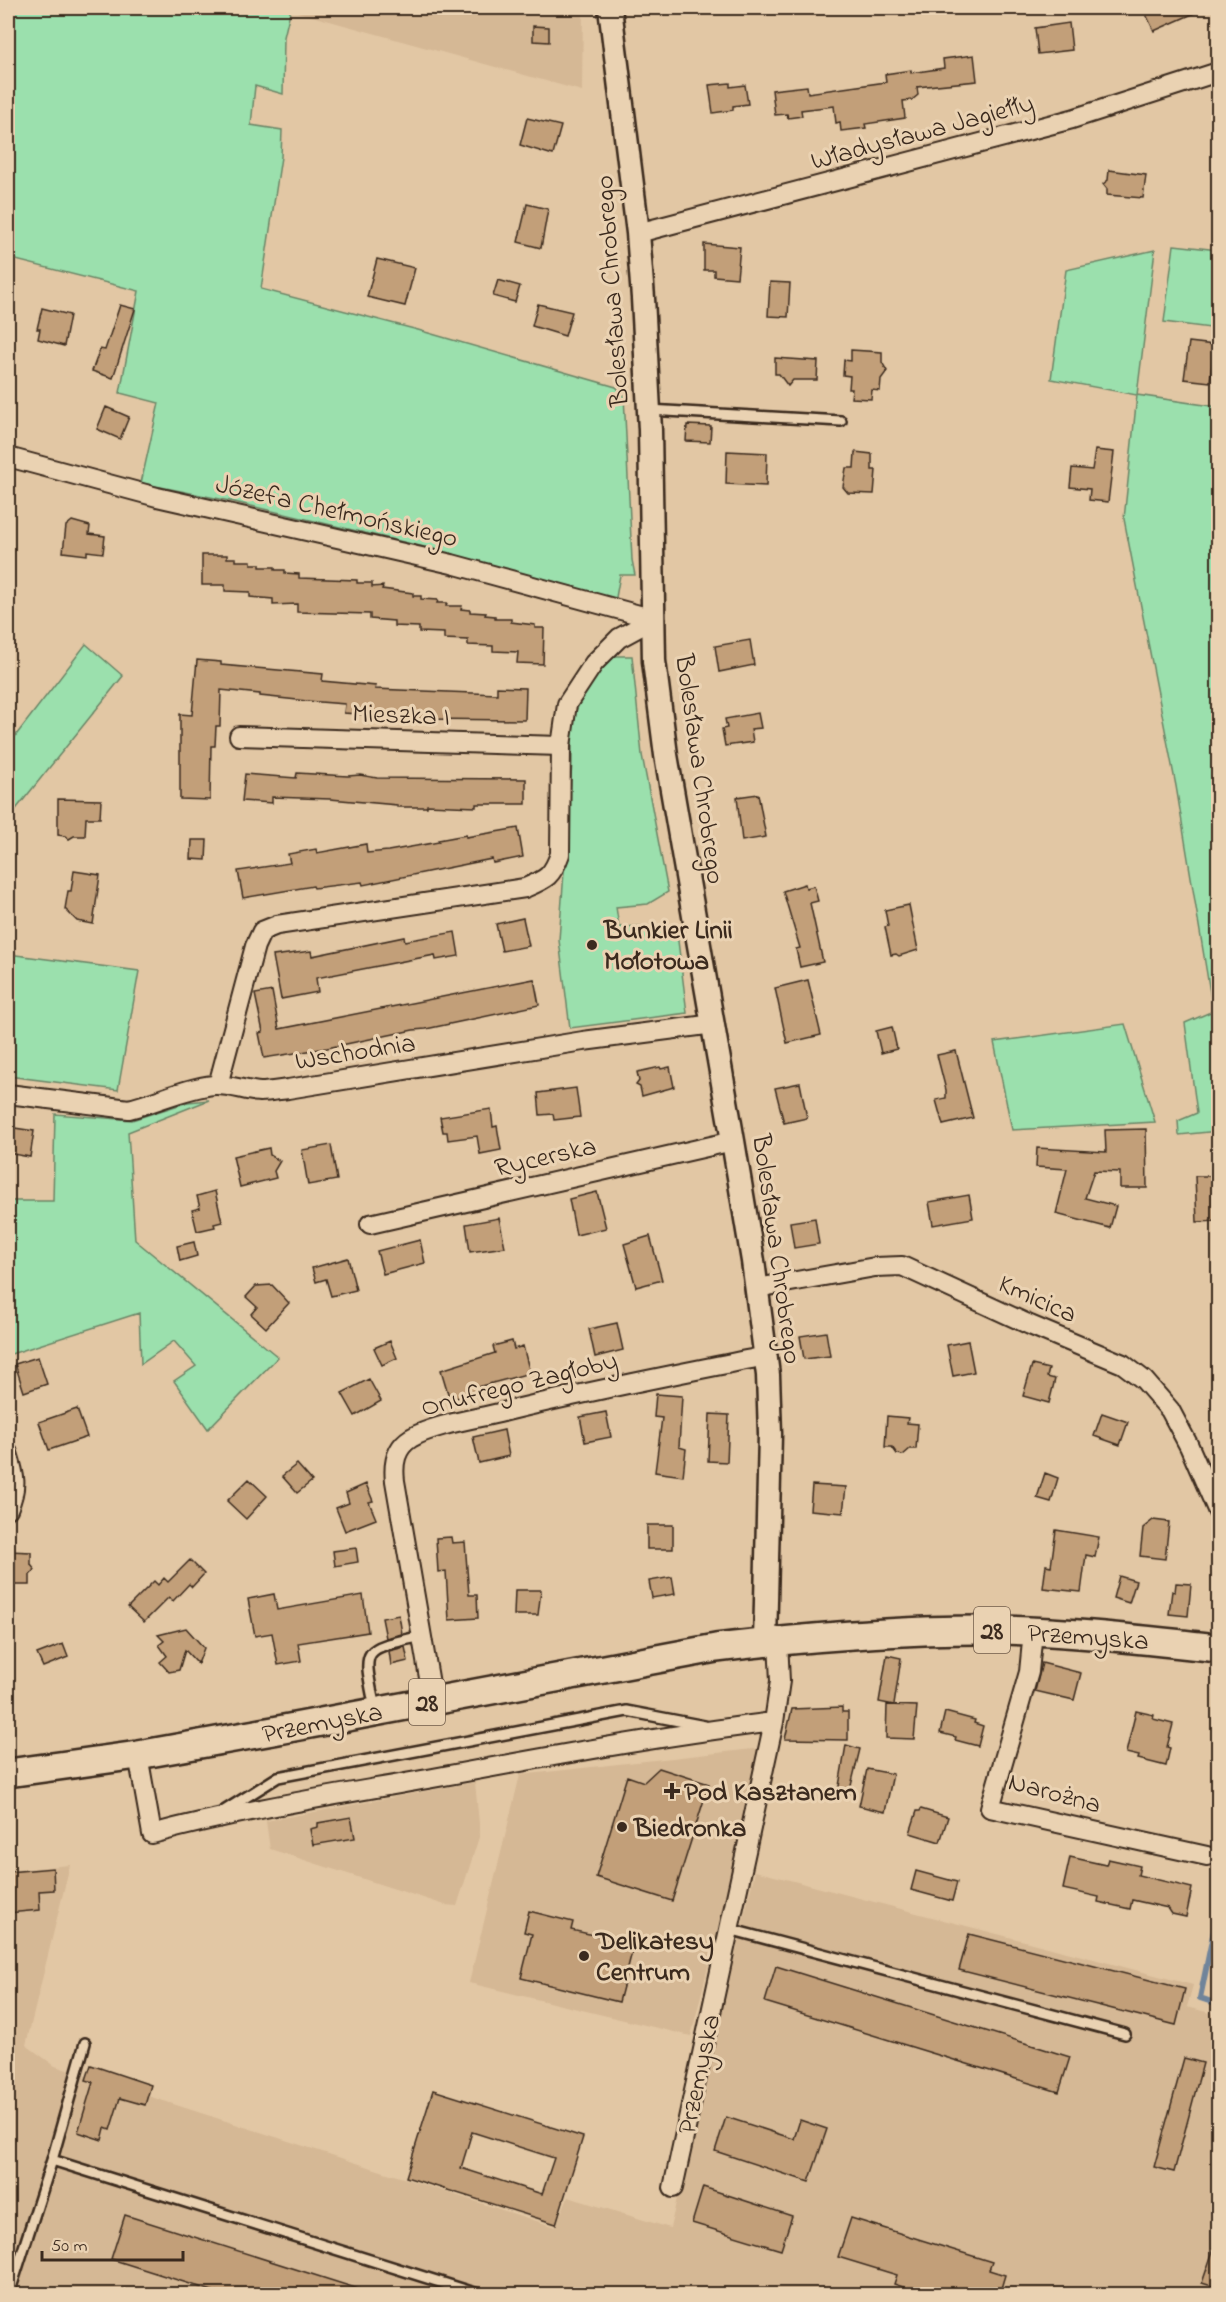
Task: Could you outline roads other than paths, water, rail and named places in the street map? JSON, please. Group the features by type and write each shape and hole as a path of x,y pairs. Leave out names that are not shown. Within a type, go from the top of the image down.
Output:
{"main road":[{"name":"Przemyska","path":"8,1773 138,1755 706,1650 772,1642 868,1633 994,1630 1100,1635 1218,1648"}],"street":[{"name":"Bolesława Chrobrego","path":"610,8 638,233 649,410 654,661 666,755 734,1141 766,1356 770,1434 772,1642"},
{"name":"Władysława Jagiełły","path":"638,233 1072,119 1218,72"},
{"name":"Józefa Chełmońskiego","path":"8,457 157,497 452,564 654,619"},
{"path":"218,1085 255,946 262,932 277,925 525,888 546,879 555,869 560,854 561,746 567,704 594,663 619,638 654,619"},
{"name":"Mieszka I","path":"239,736 561,746"},
{"name":"Wschodnia","path":"8,1094 129,1108 148,1104 185,1090 218,1085 261,1092 288,1089 571,1043 714,1024"},
{"name":"Rycerska","path":"370,1224 734,1141"},
{"name":"Kmicica","path":"757,1288 875,1267 902,1266 1030,1325 1123,1364 1144,1380 1170,1410 1189,1446 1218,1512"},
{"name":"Onufrego Zagłoby","path":"433,1701 394,1466 399,1448 412,1438 440,1428 549,1400 766,1356"},
{"path":"8,1453 15,1484 8,1509"},
{"name":"Narożna","path":"1033,1631 1029,1672 990,1808 1207,1856"},
{"name":"Przemyska","path":"673,2188 774,1722 780,1681 772,1642"},
{"path":"138,1755 152,1834 214,1817 718,1729 774,1722"}],"lane":[{"path":"649,410 841,421"},
{"path":"376,1712 367,1665 371,1650 422,1636"},
{"path":"214,1817 278,1777 627,1711 718,1729"},
{"path":"729,1929 1125,2034"},
{"path":"9,2295 86,2043"},
{"path":"52,2160 478,2295"}],"waterway":[{"path":"1218,1433 1218,1477"},
{"path":"1218,1911 1200,1998 1218,2004"}],"place":[{"name":"Bunkier Linii Mołotowa","path":"592,945"},
{"name":"Pod Kasztanem","path":"672,1791"},
{"name":"Biedronka","path":"622,1827"},
{"name":"Delikatesy Centrum","path":"584,1956"}]}
